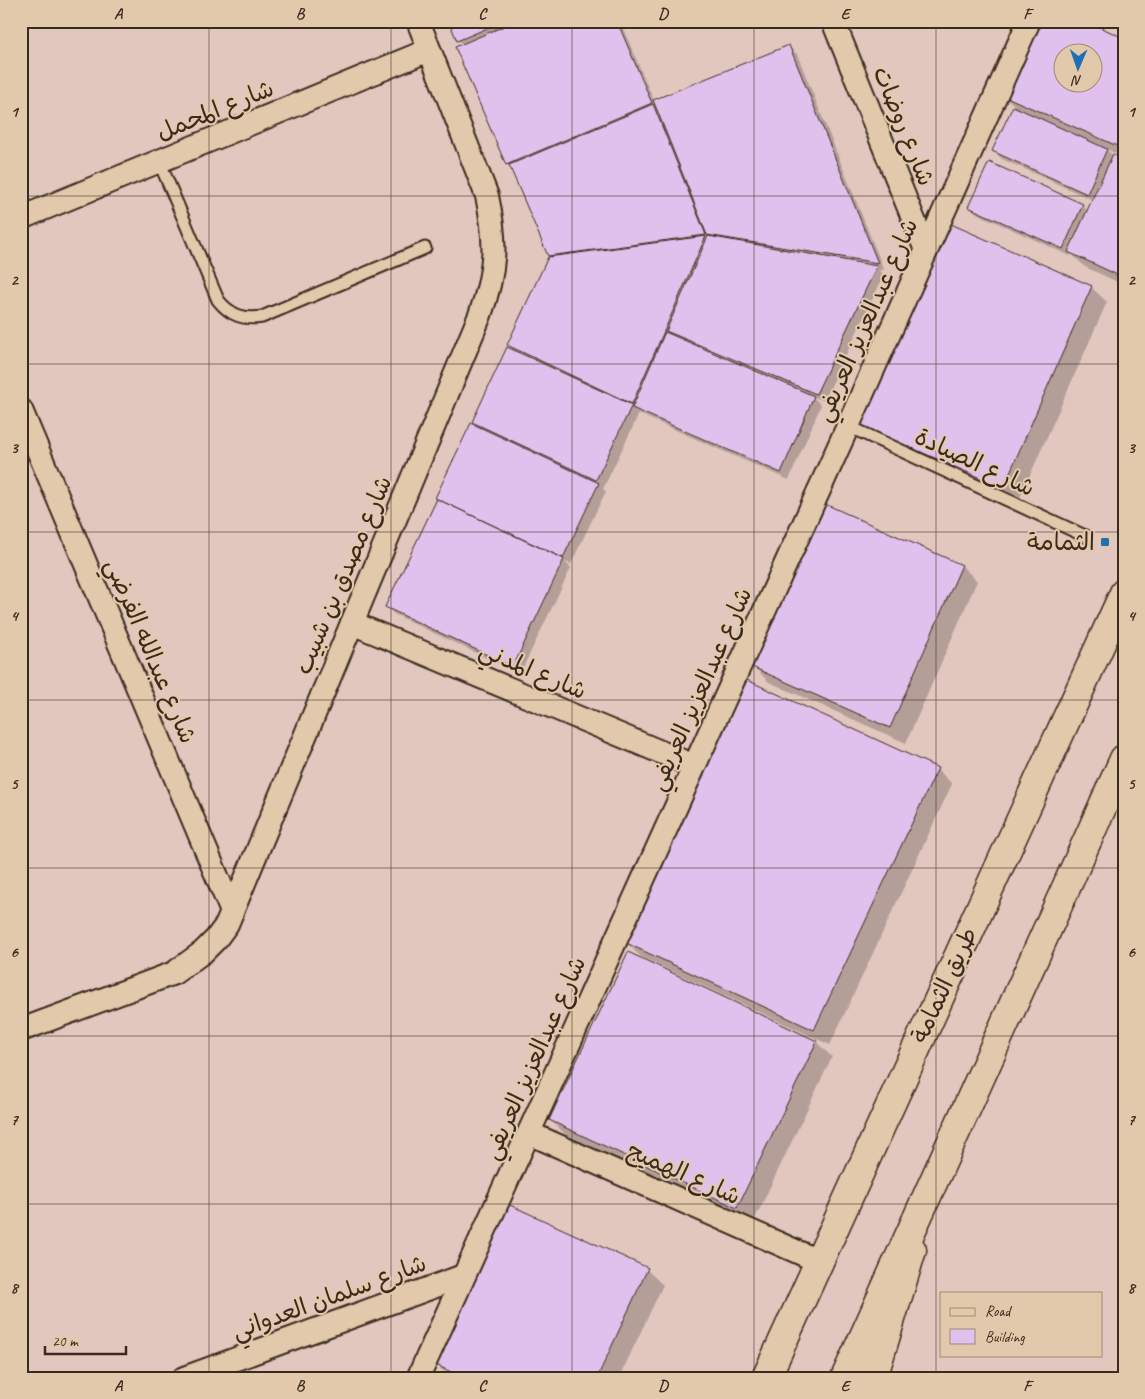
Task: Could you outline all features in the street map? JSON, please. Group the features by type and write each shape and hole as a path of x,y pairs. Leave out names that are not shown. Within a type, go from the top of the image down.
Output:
{"main road":[{"name":"طريق الثمامة","path":"766,1378 818,1260 1124,593"},
{"path":"845,1378 1124,759"},
{"path":"873,1378 932,1184"}],"street":[{"name":"شارع مصدق بن شبيب","path":"21,1030 174,973 189,964 216,939 232,912 480,315 488,294 492,272 494,250 493,223 487,196 418,21"},
{"name":"شارع روضات","path":"833,21 926,250"},
{"name":"شارع عبدالعزيز العريفي","path":"418,1378 1029,21"},
{"name":"شارع المحمل","path":"21,218 429,50"},
{"name":"شارع عبدالله الفرضي","path":"21,410 232,912"},
{"name":"شارع المدني","path":"352,623 694,766"},
{"name":"شارع الهميج","path":"529,1133 818,1260"},
{"name":"شارع سلمان العدواني","path":"185,1378 463,1276"}],"lane":[{"path":"159,161 218,300 232,314 252,319 262,317 425,248"},
{"name":"شارع الصيادة","path":"848,426 1085,536"}],"building":[{"path":"449,21 504,21 457,41"},
{"path":"516,21 617,21 652,103 506,165 455,47"},
{"path":"1036,21 1086,21 1124,38 1124,149 1002,95"},
{"path":"789,45 878,263 707,235 653,100"},
{"path":"653,104 706,235 548,256 509,165"},
{"path":"1013,106 1107,149 1087,194 992,151"},
{"path":"1113,154 1124,159 1124,278 1068,252"},
{"path":"989,162 1083,204 1063,249 968,207"},
{"path":"944,221 1092,286 1003,488 855,423"},
{"path":"706,236 632,404 507,345 548,257"},
{"path":"708,236 877,266 816,394 666,331"},
{"path":"665,332 814,396 781,473 632,408"},
{"path":"507,347 632,405 596,480 472,422"},
{"path":"471,423 599,483 563,558 435,498"},
{"path":"437,499 564,559 513,667 385,607"},
{"path":"825,504 962,565 890,728 752,667"},
{"path":"747,680 938,768 814,1030 624,942"},
{"path":"628,952 817,1041 737,1208 549,1120"},
{"path":"508,1204 648,1268 597,1378 464,1378 434,1364"}],"place":[{"name":"الثمامة","path":"1105,542"}]}
